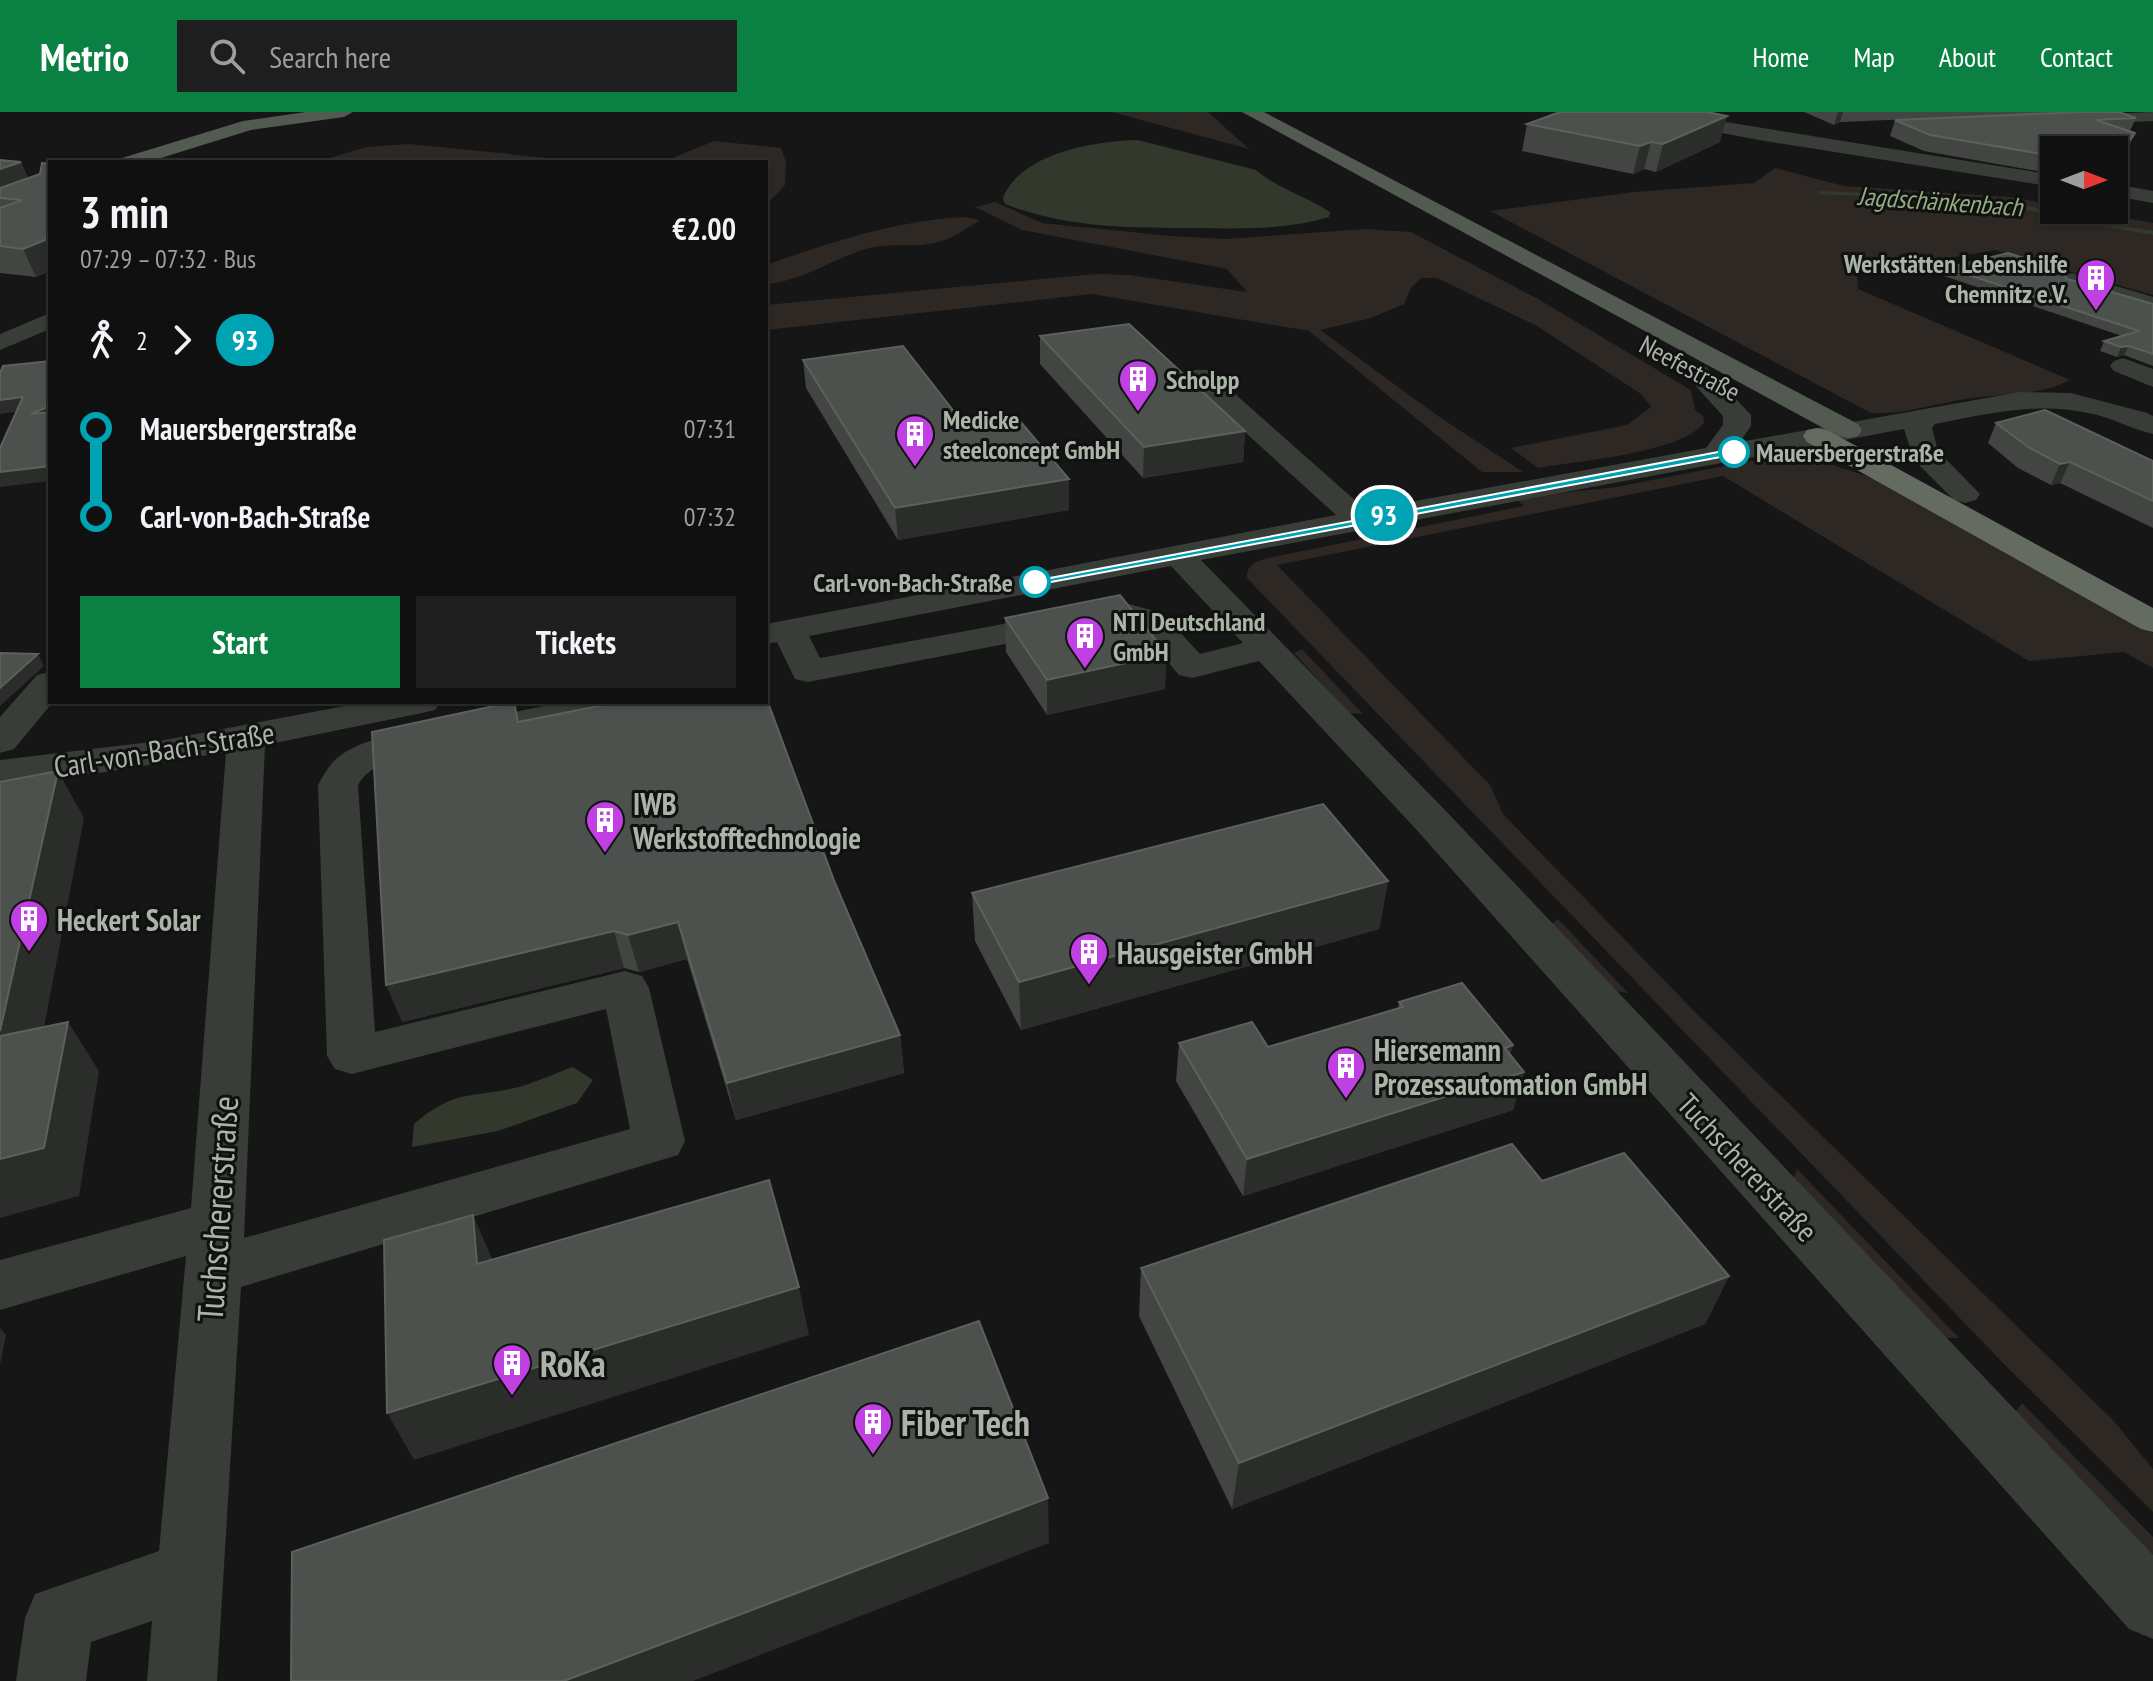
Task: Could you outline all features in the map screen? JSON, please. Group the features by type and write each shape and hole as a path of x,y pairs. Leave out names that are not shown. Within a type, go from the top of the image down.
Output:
{"highway":[{"name":"Neefestraße","path":"1848,430 2153,595"},
{"name":"Neefestraße","path":"1817,436 2153,622"}],"main road":[{"path":"135,160 249,125 344,112"},
{"name":"Neefestraße","path":"1229,112 1817,436"},
{"name":"Neefestraße","path":"1251,112 1848,430"}],"street":[{"path":"1635,112 1787,140 2040,179"},
{"path":"2052,121 2153,116"},
{"path":"1787,140 1797,134 1838,130"},
{"path":"2128,193 2153,197"},
{"path":"2072,280 2153,304"},
{"path":"0,343 48,321"},
{"path":"2123,366 2153,379"},
{"path":"1696,372 1737,415 1737,426 1715,455"},
{"path":"1199,376 1359,520"},
{"path":"1267,648 1192,667 1150,620 1121,612 808,671 777,632 1359,520 2040,398 2083,403 2153,426"},
{"path":"1925,417 1918,428 1924,454 1965,494"},
{"name":"Tuchschererstraße","path":"1177,554 1429,818 2153,1605"},
{"path":"0,741 48,685"},
{"name":"Carl-von-Bach-Straße","path":"0,772 62,767 246,737 412,704"},
{"path":"0,1285 215,1248 659,1141 625,988 352,1056 338,785 341,776 366,758 387,751 583,709 582,704"},
{"name":"Tuchschererstraße","path":"182,1681 215,1248 246,737"},
{"path":"51,1681 59,1618 190,1574"}],"shaded area":[{"path":"1112,112 1208,112 1249,149"},
{"path":"1138,140 1256,170 1330,212 1329,217 1262,228 1122,227 1051,218 1005,204 1003,198 1012,183 1025,170 1042,160 1081,147"},
{"path":"714,141 781,148 786,162 785,185 768,203 768,160 668,160"},
{"path":"409,144 569,160 330,160 367,147"},
{"path":"1775,168 1844,186 2010,197 2040,202 2040,224 2128,224 2128,218 2153,223 2153,295 1995,250 1857,274 1858,289 2070,380 2032,392 1871,413 1490,211 1634,192 1754,183"},
{"path":"995,202 1042,223 1171,236 1226,239 1365,229 1411,232 1538,299 1691,390 1695,410 1703,416 1704,423 1674,442 1652,449 1538,468 1511,448 1627,425 1651,407 1641,394 1537,326 1437,278 1421,278 1411,288 1404,304 1371,318 1320,330 1438,416 1523,472 1482,472 1309,331 1092,294 768,330 768,305 1096,274 1129,275 1247,292 1227,269 1022,230 975,207"},
{"path":"964,217 980,220 941,241 866,249 792,279 768,284 768,264 838,241 939,219"},
{"path":"1790,458 1833,465 1873,478 2153,633 2153,668 2124,652 2029,661 1723,476 1277,565 1490,785 1503,814 1694,1011 2113,1420 2153,1469 2153,1512 2004,1364 1247,578 1249,568 1264,559 1524,506 1515,498 1616,487 1750,461"},
{"path":"1302,649 1363,714 1349,713 1294,653"},
{"path":"1558,919 1628,993 1610,990 1550,926"},
{"path":"573,1067 593,1080 577,1103 498,1131 412,1147 414,1124 442,1105 465,1096 519,1087"},
{"path":"1797,1169 1959,1338 1939,1338 1792,1182"},
{"path":"2022,1403 2153,1537 2153,1561 2013,1415"}],"building":[{"path":"1560,112 1707,112 1727,116 1663,144 1651,142 1640,146 1527,124"},
{"path":"2081,112 2119,112 2136,118 2096,120 2135,133 2128,143 2128,136 2040,136 2040,154 1930,135 1895,120"},
{"path":"0,160 21,162 0,169"},
{"path":"42,163 48,164 48,239 23,249 0,246 0,208 22,200 0,198 0,188 40,174"},
{"name":"Werkstätten Lebenshilfe Chemnitz e.V.","path":"2008,253 2062,270 2067,279 2153,304 2153,354 2104,341 2139,331 1947,268"},
{"path":"1129,324 1245,431 1144,447 1040,336"},
{"name":"Medicke steelconcept GmbH","path":"903,346 963,423 1015,415 1069,479 895,508 803,360"},
{"path":"48,361 48,407 31,414 48,412 48,466 0,472 0,448 23,397 0,400 3,366"},
{"path":"2045,410 2153,461 2153,501 2070,462 2060,464 2028,447 1996,423"},
{"path":"1120,595 1167,654 1047,680 1005,618"},
{"path":"0,653 38,654 0,688"},
{"name":"IWB Werkstofftechnologie","path":"768,702 835,883 900,1035 727,1083 678,922 628,935 614,931 386,985 372,732 504,704 514,704 518,722 609,704"},
{"path":"58,771 0,1031 0,782"},
{"path":"1323,804 1388,881 1019,982 972,893"},
{"path":"1462,983 1513,1045 1505,1048 1524,1072 1247,1159 1179,1043 1252,1022 1268,1047 1403,1007 1399,1002"},
{"path":"68,1022 44,1148 0,1159 0,1036"},
{"path":"1512,1144 1542,1181 1624,1153 1729,1276 1239,1463 1141,1268"},
{"path":"769,1180 799,1287 387,1413 384,1240 473,1215 477,1264"},
{"name":"Fiber Tech","path":"979,1321 1048,1498 564,1681 291,1681 292,1552"}],"waterway":[{"name":"Jagdschänkenbach","path":"1820,193 2001,201 2077,220 2153,233"}],"bus line":[{"name":"93","path":"1035,582 1734,452"}],"place":[{"name":"Werkstätten Lebenshilfe Chemnitz e.V.","path":"2096,312"},
{"name":"Scholpp","path":"1138,413"},
{"name":"Mauersbergerstraße","path":"1734,452"},
{"name":"Medicke steelconcept GmbH","path":"915,468"},
{"name":"Carl-von-Bach-Straße","path":"1035,582"},
{"name":"NTI Deutschland GmbH","path":"1085,670"},
{"name":"IWB Werkstofftechnologie","path":"605,854"},
{"name":"Heckert Solar","path":"29,953"},
{"name":"Hausgeister GmbH","path":"1089,986"},
{"name":"Hiersemann Prozessautomation GmbH","path":"1346,1100"},
{"name":"RoKa","path":"512,1397"},
{"name":"Fiber Tech","path":"873,1456"}]}
